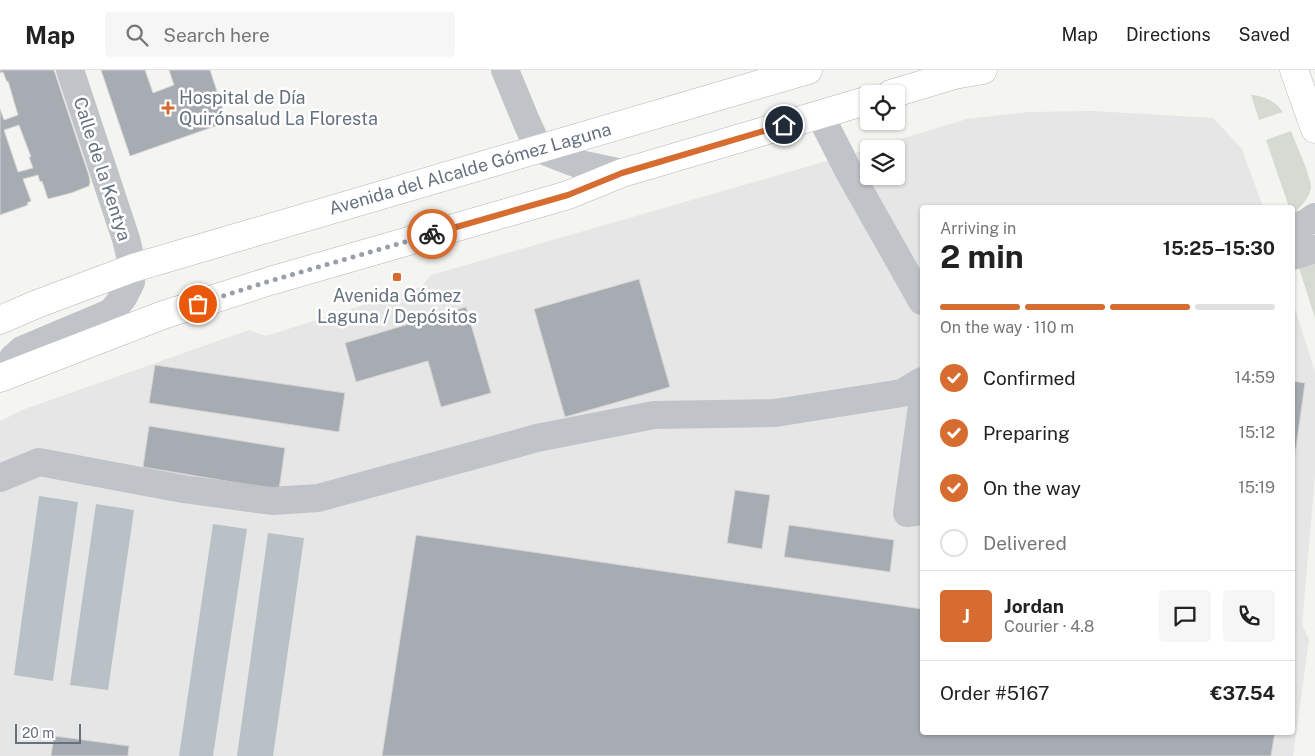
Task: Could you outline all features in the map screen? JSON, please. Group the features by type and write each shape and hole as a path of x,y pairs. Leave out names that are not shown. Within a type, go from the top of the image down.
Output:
{"main road":[{"name":"Avenida del Alcalde Gómez Laguna","path":"0,320 133,268 808,70"},
{"path":"905,90 954,75 982,70"},
{"path":"1294,70 1315,129"},
{"path":"1,377 163,315 270,281 568,195 622,173 860,103"}],"street":[{"name":"Calle de la Kentya","path":"70,70 126,238 133,268"},
{"path":"506,70 539,149 575,163 622,173"},
{"path":"820,115 848,170 920,297"},
{"path":"1295,227 1315,217"},
{"path":"1295,255 1315,249"},
{"path":"1,377 13,358 22,350 110,313 124,296 133,268"},
{"path":"0,478 39,462 183,489 272,501 318,498 537,438 654,416 775,412 902,393 920,382"},
{"path":"920,419 906,513 920,511"}],"shaded area":[{"path":"1251,95 1269,100 1283,112 1259,120"},
{"path":"1094,111 1213,118 1242,149 1262,205 920,205 920,735 1295,735 1295,308 1315,372 1315,476 1302,625 1309,639 1293,756 0,756 0,421 25,409 249,330 266,336 421,287 431,275 860,151 860,185 905,185 905,140 897,140 967,119 1029,112"},
{"path":"1291,131 1306,168 1311,183 1310,192 1307,199 1295,212 1295,205 1288,205 1266,140"},
{"path":"1315,264 1315,318 1298,265"},
{"path":"39,496 78,502 53,681 14,675"},
{"path":"96,504 134,510 108,690 70,685"},
{"path":"213,524 247,529 213,756 179,756"},
{"path":"268,533 304,538 273,756 237,756"}],"building":[{"path":"0,70 54,70 89,176 89,186 48,199 38,175 23,179 31,201 27,203 28,205 0,215 0,109 4,120 18,115 8,81 3,72 0,73","holes":["19,125 31,157 29,157 33,168 18,172 4,130"]},
{"name":"Hospital de Día Quirónsalud La Floresta","path":"101,70 145,70 153,93 174,85 169,70 210,70 227,122 130,156"},
{"path":"639,279 670,387 565,417 534,309"},
{"path":"466,307 491,393 441,407 428,361 356,382 345,343"},
{"path":"155,365 345,393 339,432 149,403"},
{"path":"1295,381 1305,383 1295,455"},
{"path":"149,426 285,448 279,490 143,467"},
{"path":"735,490 770,495 762,549 727,543"},
{"path":"789,525 894,540 890,572 784,557"},
{"path":"416,535 920,609 920,735 1274,735 1271,756 382,756"},
{"path":"54,736 129,746 128,756 51,756"}],"way so far":[{"path":"198,304 432,234"}],"place":[{"name":"Hospital de Día Quirónsalud La Floresta","path":"168,108"},
{"name":"Avenida Gómez Laguna / Depósitos","path":"397,277"}],"route":[{"path":"432,234 568,195 622,173 784,125"}]}
